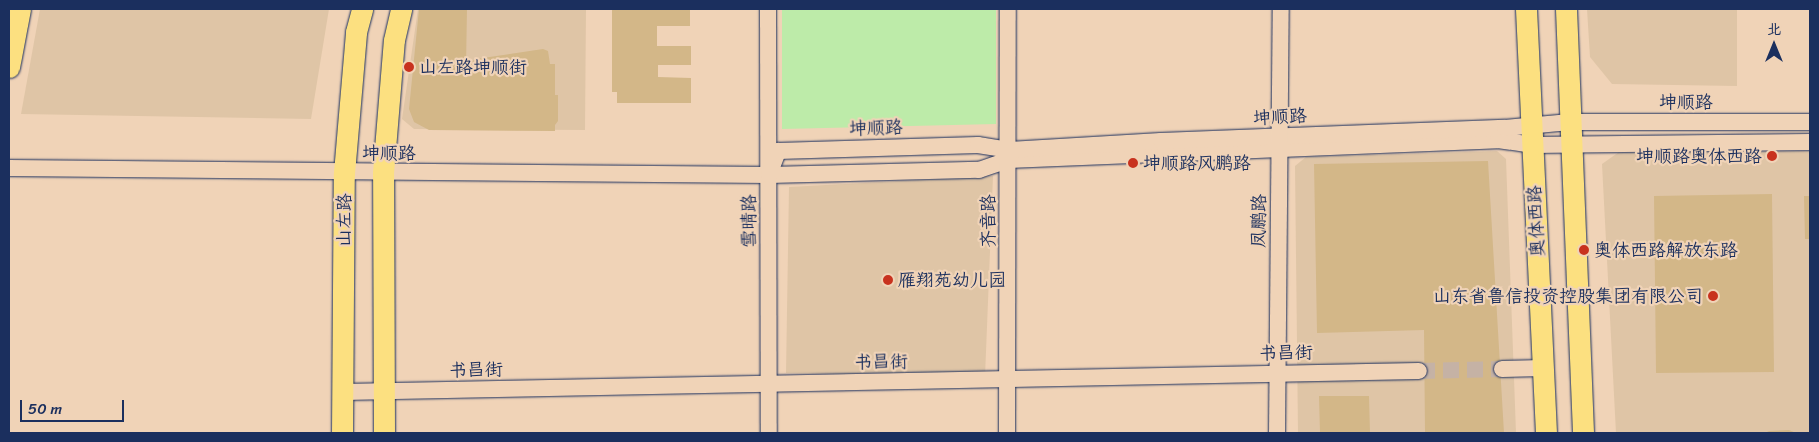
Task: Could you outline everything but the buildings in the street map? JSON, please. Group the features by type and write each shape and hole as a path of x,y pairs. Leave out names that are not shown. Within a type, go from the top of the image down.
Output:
{"main road":[{"path":"9,67 20,9"},
{"name":"山左路","path":"342,433 344,173 356,32 362,9"},
{"path":"384,433 383,173 394,40 401,9"},
{"name":"奥体西路","path":"1526,9 1546,433"},
{"name":"奥体西路","path":"1566,9 1583,433"}],"street":[{"name":"雪晴路","path":"768,9 769,433"},
{"name":"齐音路","path":"1007,433 1008,9"},
{"name":"凤鹏路","path":"1277,433 1281,9"},
{"name":"坤顺路","path":"1532,136 1570,122 1810,122"},
{"name":"坤顺路","path":"769,175 778,150 978,144 1008,155 1532,136 1571,144 1810,142"},
{"name":"坤顺路","path":"9,168 344,173 769,175 979,170 1008,155"},
{"path":"1502,369 1544,368"},
{"name":"书昌街","path":"343,392 1419,371"}],"shaded area":[{"path":"40,9 329,9 311,119 21,114"},
{"path":"418,9 586,9 585,130 414,129 402,119"},
{"path":"1587,9 1737,9 1737,86 1612,84 1590,57"},
{"path":"1497,151 1506,159 1516,433 1298,433 1295,166 1306,157"},
{"path":"1810,151 1810,433 1616,433 1602,164 1619,152"},
{"name":"雁翔苑幼儿园","path":"993,176 985,377 786,373 789,187"}],"green space":[{"path":"782,9 996,9 996,124 782,129"}],"tunnel":[{"path":"1419,371 1502,369"}],"place":[{"name":"山左路坤顺街","path":"409,67"},
{"name":"坤顺路奥体西路","path":"1772,156"},
{"name":"坤顺路风鹏路","path":"1133,163"},
{"name":"奥体西路解放东路","path":"1584,250"},
{"name":"雁翔苑幼儿园","path":"888,280"},
{"name":"山东省鲁信投资控股集团有限公司","path":"1713,296"}]}
